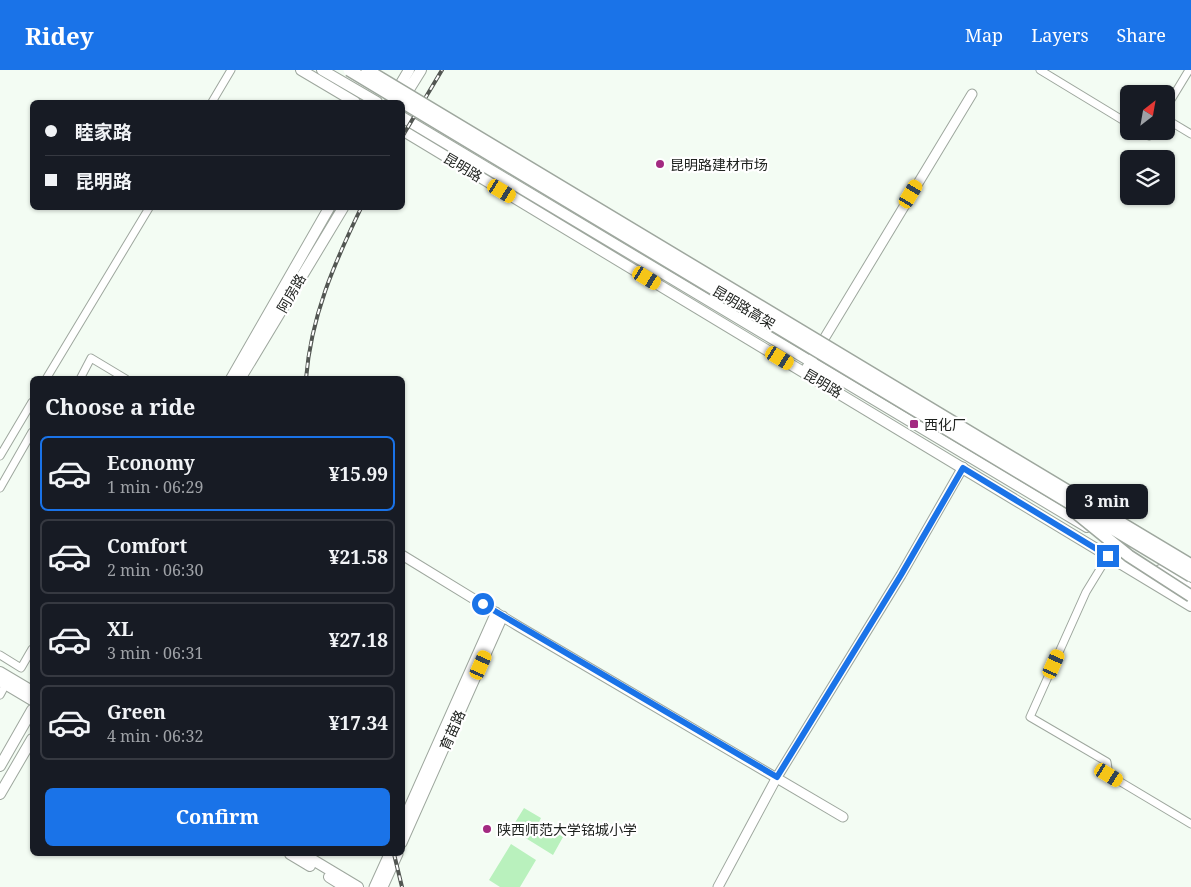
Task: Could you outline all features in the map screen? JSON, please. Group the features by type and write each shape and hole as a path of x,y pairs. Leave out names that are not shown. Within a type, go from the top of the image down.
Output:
{"highway":[{"name":"昆明路高架","path":"349,70 399,100"},
{"name":"昆明路高架","path":"367,70 1191,565"},
{"name":"昆明路高架","path":"405,104 1191,576"},
{"path":"1046,488 1129,556 1191,596"}],"main road":[{"path":"302,70 352,100"},
{"path":"322,70 374,100"},
{"path":"391,100 409,70"},
{"path":"402,100 421,70"},
{"name":"昆明路","path":"405,119 1191,588"},
{"name":"昆明路","path":"405,132 1191,606"},
{"name":"阿房路","path":"233,376 328,210"},
{"name":"阿房路","path":"242,376 342,210"},
{"path":"0,672 30,690"},
{"path":"3,682 30,699"},
{"path":"0,766 30,714"},
{"path":"0,794 30,742"},
{"path":"293,856 345,887"},
{"path":"306,856 358,887"}],"street":[{"path":"213,100 231,70"},
{"path":"1040,70 1120,119"},
{"path":"1175,93 1189,70"},
{"path":"804,372 972,94"},
{"path":"1175,124 1191,134"},
{"path":"48,376 148,210"},
{"path":"82,376 91,358 121,376"},
{"path":"0,456 30,405"},
{"path":"0,488 30,436"},
{"path":"718,887 777,777 901,575 963,467"},
{"path":"1108,556 1086,592 1030,717 1107,762 1109,775 1191,824"},
{"path":"405,557 843,817"},
{"name":"育苗路","path":"405,817 499,614"},
{"name":"育苗路","path":"405,837 499,614"},
{"path":"0,655 21,668 30,652"},
{"path":"0,695 3,682"},
{"path":"374,887 388,856"},
{"path":"383,887 397,856"}],"green space":[{"path":"524,808 541,818 539,822 563,837 553,855 511,829"},
{"path":"511,844 536,860 520,887 500,887 489,880"}],"railway":[{"path":"405,132 442,70"},
{"path":"306,376 318,312 333,270 360,210"},
{"path":"394,856 402,887"}],"place":[{"name":"昆明路建材市场","path":"660,164"},
{"name":"西化厂","path":"914,424"},
{"name":"陕西师范大学铭城小学","path":"487,829"}],"route":[{"path":"483,604 777,777 901,575 963,468 1108,556"}]}
